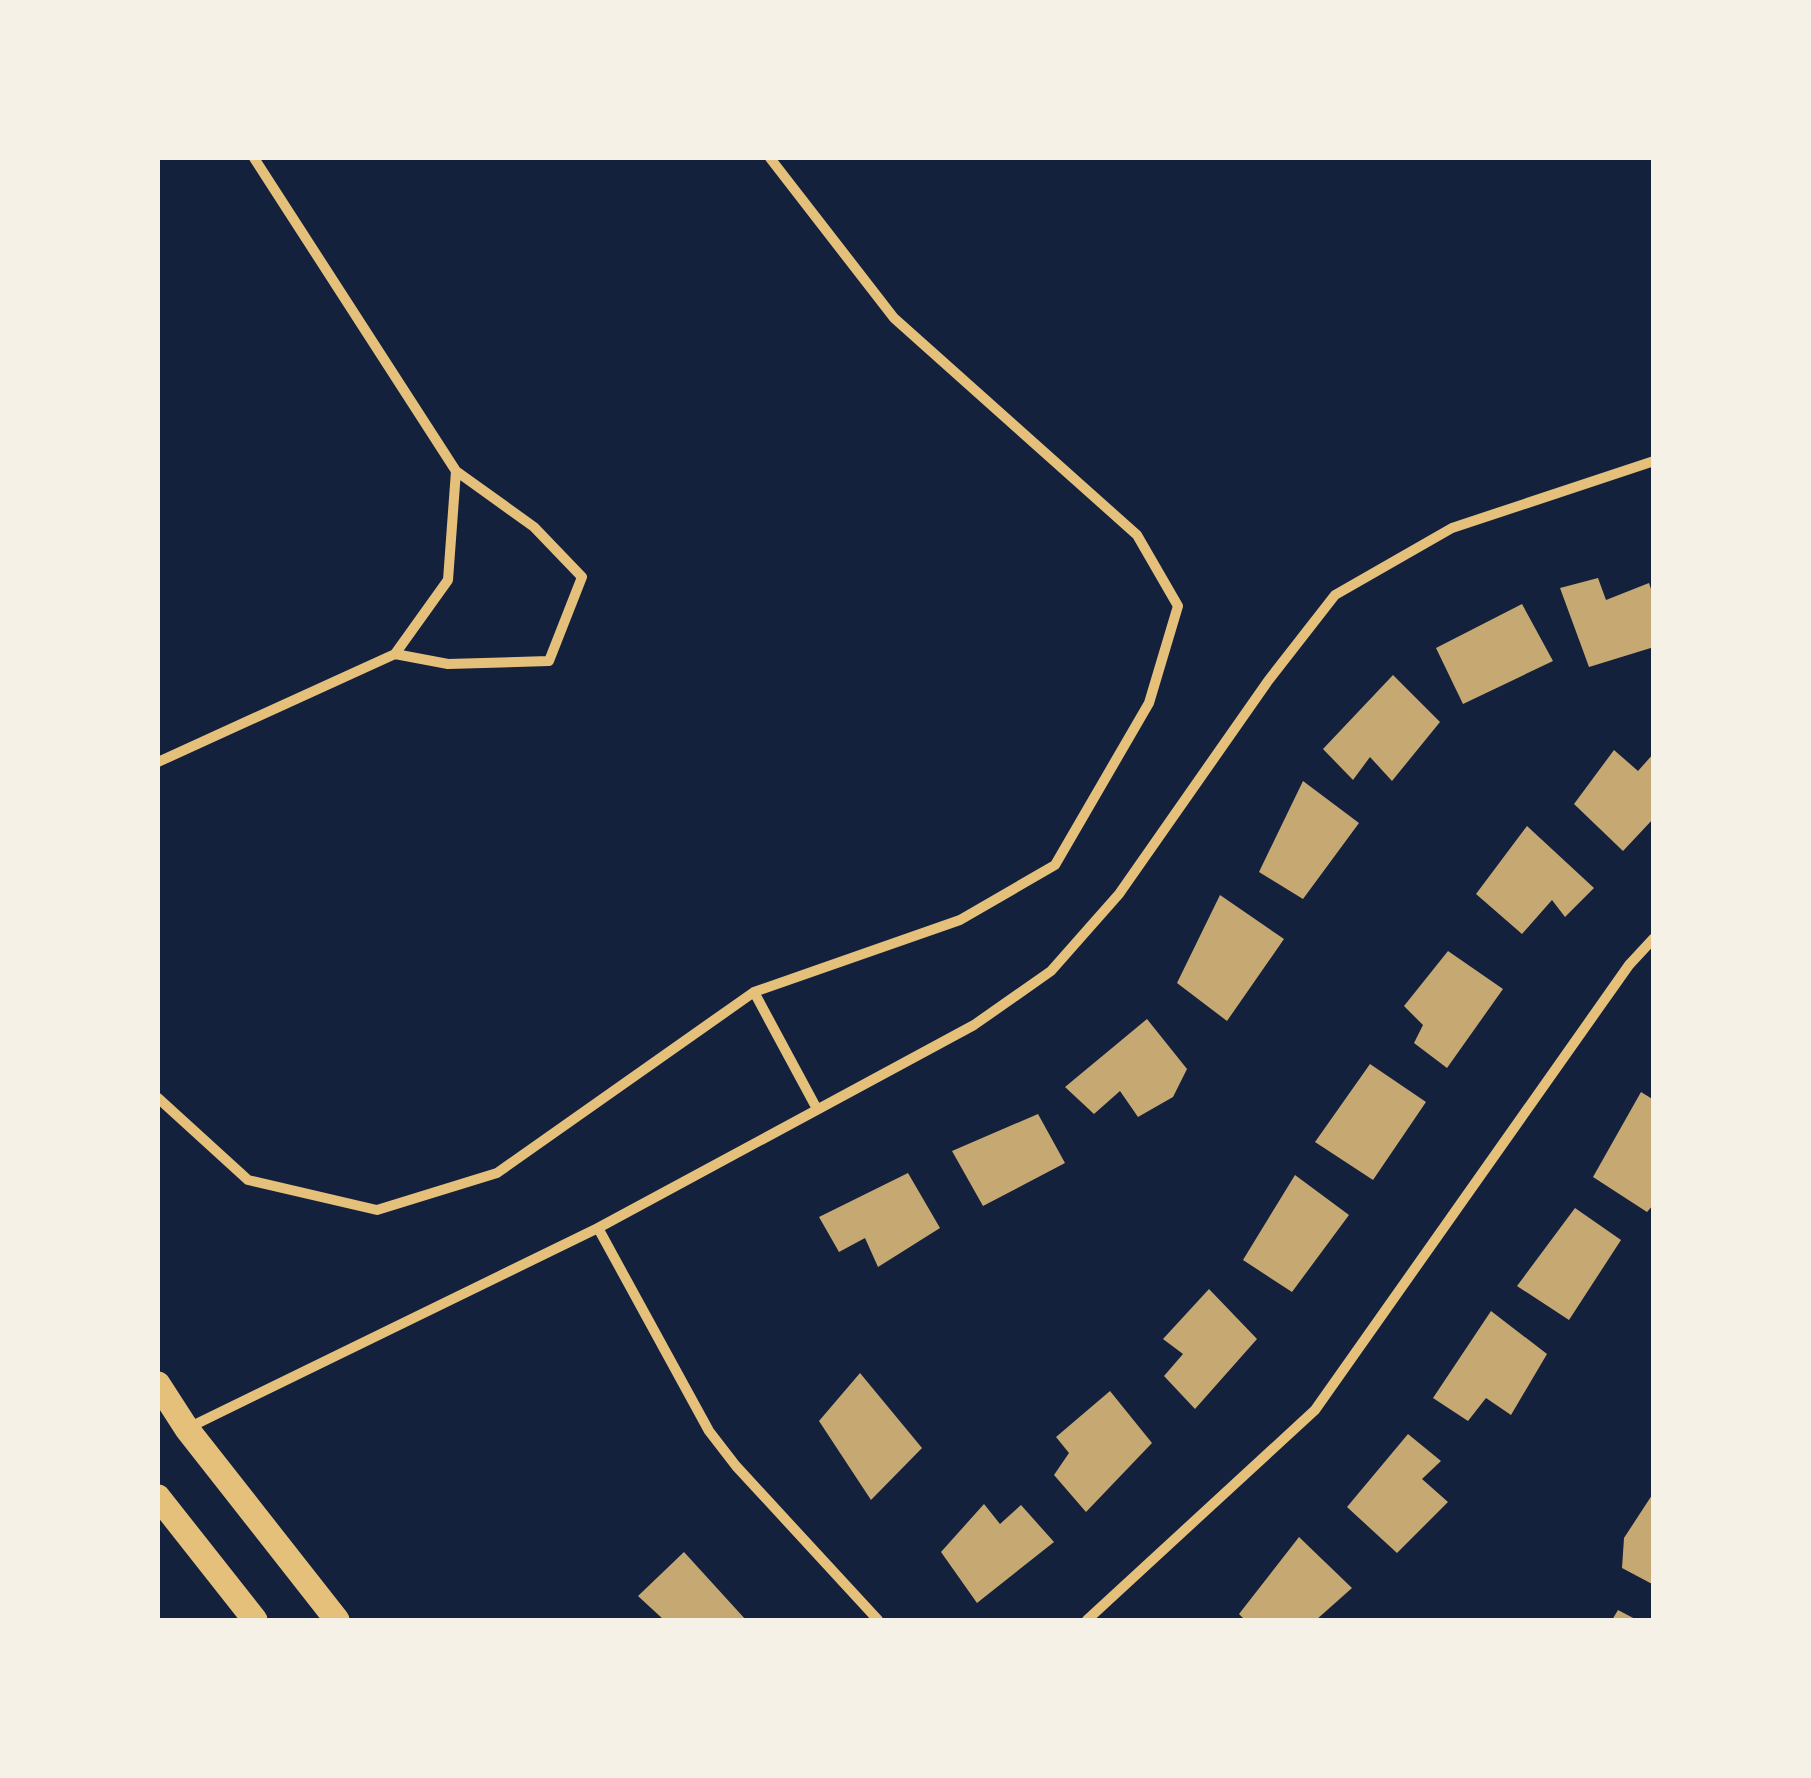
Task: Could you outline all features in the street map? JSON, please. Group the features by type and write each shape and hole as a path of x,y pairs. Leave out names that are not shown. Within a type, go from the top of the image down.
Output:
{"main road":[{"path":"158,1384 186,1429 337,1620"},
{"path":"158,1497 255,1620"}],"street":[{"path":"254,158 456,471 534,526 582,576 549,660 448,664 394,654"},
{"path":"158,1098 248,1180 378,1210 497,1173 754,992 960,920 1055,865 1149,703 1178,606 1137,536 894,318 770,158"},
{"path":"186,1429 598,1228 974,1024 1051,971 1119,894 1268,681 1336,595 1452,528 1654,461"},
{"path":"158,762 394,654 448,580 456,471"},
{"path":"1086,1620 1315,1410 1629,965 1654,938"},
{"path":"754,992 817,1109"},
{"path":"598,1228 709,1432 878,1620"}],"building":[{"path":"1598,578 1606,600 1649,583 1654,598 1654,647 1589,667 1560,588"},
{"path":"1522,604 1553,661 1463,704 1436,648"},
{"path":"1393,675 1440,722 1392,781 1370,757 1353,780 1323,749"},
{"path":"1614,750 1638,771 1654,753 1654,818 1623,851 1574,804"},
{"path":"1303,781 1359,823 1303,899 1259,872"},
{"path":"1527,826 1594,888 1565,917 1552,900 1522,934 1476,894"},
{"path":"1220,895 1284,939 1227,1021 1177,983"},
{"path":"1448,951 1503,989 1447,1068 1414,1043 1423,1025 1404,1006"},
{"path":"1147,1019 1187,1069 1173,1097 1138,1117 1120,1091 1094,1114 1065,1087"},
{"path":"1370,1064 1426,1102 1373,1180 1315,1142"},
{"path":"1641,1092 1654,1100 1654,1204 1647,1212 1593,1177"},
{"path":"1038,1114 1065,1163 983,1206 952,1151"},
{"path":"908,1173 940,1228 878,1267 865,1238 839,1252 819,1217"},
{"path":"1295,1175 1349,1215 1292,1292 1243,1260"},
{"path":"1575,1208 1621,1240 1569,1320 1517,1286"},
{"path":"1209,1289 1257,1339 1195,1409 1164,1376 1183,1354 1163,1339"},
{"path":"1491,1311 1547,1354 1511,1415 1486,1398 1468,1421 1433,1398"},
{"path":"860,1373 922,1448 871,1500 819,1421"},
{"path":"1110,1391 1152,1443 1086,1512 1054,1475 1069,1453 1056,1437"},
{"path":"1408,1434 1441,1461 1422,1479 1448,1502 1397,1553 1347,1507"},
{"path":"1654,1492 1654,1585 1622,1568 1624,1538"},
{"path":"984,1504 1000,1524 1021,1505 1054,1542 977,1603 941,1552"},
{"path":"1299,1537 1352,1588 1316,1620 1245,1620 1239,1614"},
{"path":"684,1552 746,1620 664,1620 638,1596"},
{"path":"1618,1610 1637,1620 1612,1620"}]}
